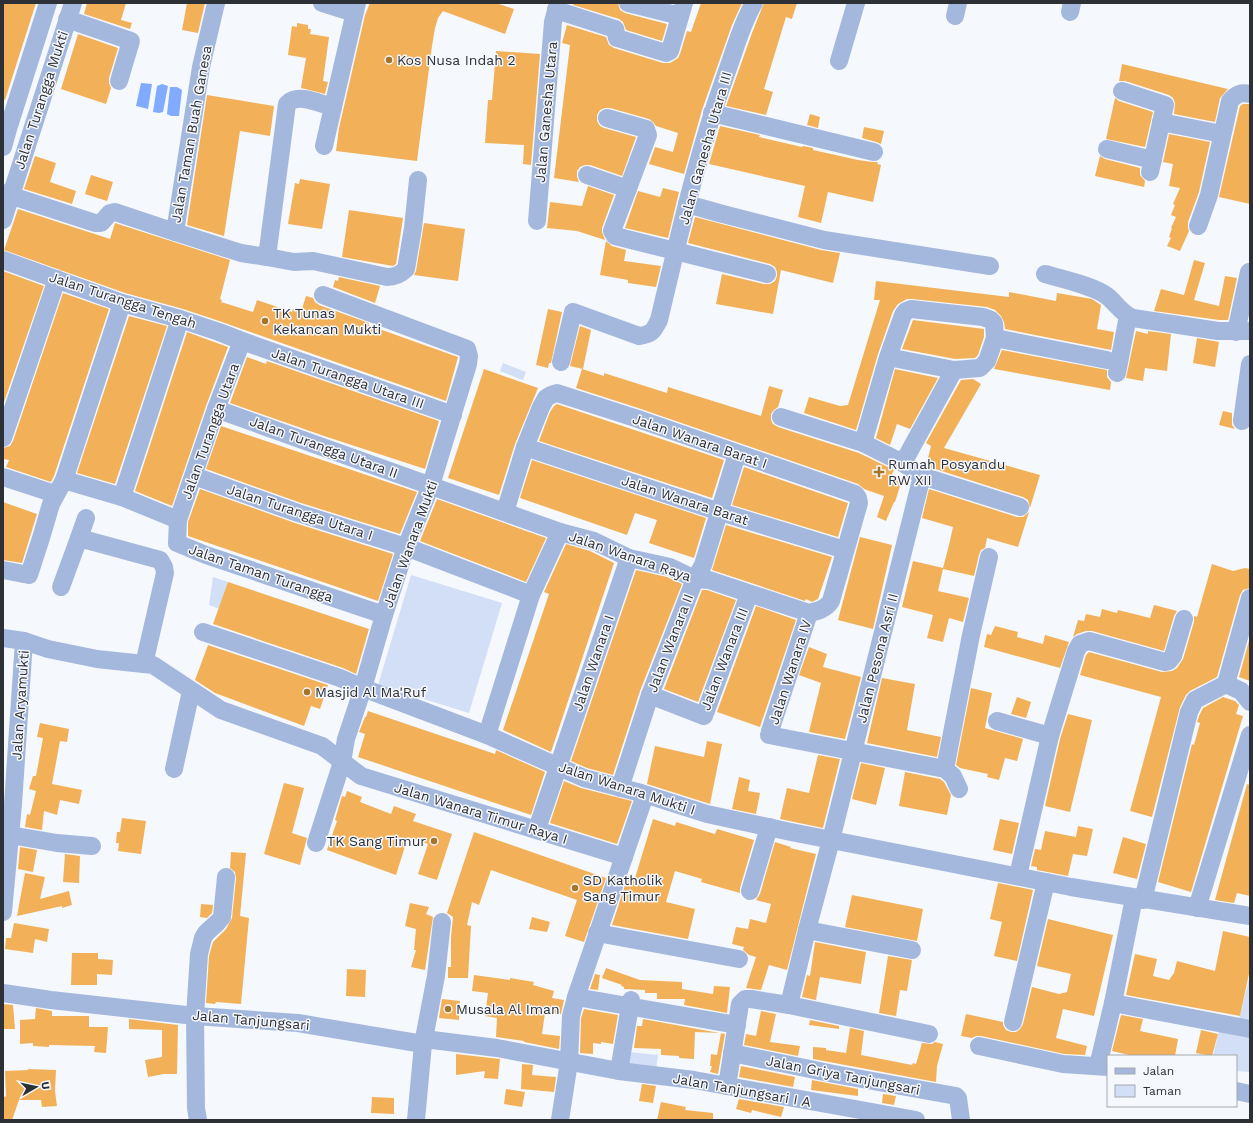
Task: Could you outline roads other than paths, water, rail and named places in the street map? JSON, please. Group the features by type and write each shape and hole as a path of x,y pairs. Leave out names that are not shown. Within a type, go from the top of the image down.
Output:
{"street":[{"name":"Jalan Turangga Mukti","path":"3,147 5,128 48,3"},
{"name":"Jalan Taman Buah Ganesa","path":"216,3 201,67 175,232 241,253 294,262 313,261 387,278 395,277 406,269 413,228 418,180"},
{"path":"322,3 356,8 324,146"},
{"path":"624,3 615,29 617,38 669,53 682,10 628,3"},
{"name":"Jalan Ganesha Utara III","path":"561,362 573,312 639,336 649,334 654,331 659,320 687,204 712,113 744,24 754,3"},
{"path":"839,62 856,3"},
{"path":"557,6 615,29"},
{"name":"Jalan Ganesha Utara","path":"537,221 553,22 557,6"},
{"name":"Jalan Turangga Mukti","path":"3,220 7,194 29,136 70,11"},
{"path":"70,11 131,41 119,81"},
{"path":"1107,149 1151,166 1165,105 1122,92"},
{"path":"1198,226 1209,195 1230,101 1236,95 1244,93 1250,94"},
{"path":"267,257 287,104 295,99 302,99 333,107"},
{"path":"712,113 874,152"},
{"path":"607,118 646,130 648,135 612,234 767,274"},
{"path":"1161,122 1222,134"},
{"path":"5,128 29,136"},
{"path":"587,175 628,189"},
{"path":"7,194 95,223 101,224 110,213 115,212 175,232"},
{"path":"687,204 824,240 990,266"},
{"name":"Jalan Turangga Tengah","path":"3,260 122,303 180,318 242,341"},
{"path":"1045,274 1097,290 1107,296 1128,316 1190,327 1243,332 1249,272"},
{"path":"3,438 56,279"},
{"name":"Jalan Wanara Mukti","path":"316,843 342,762 346,739 363,688 384,615 406,547 431,485 468,364 469,356 467,349 324,295"},
{"path":"3,570 29,575 122,303"},
{"path":"864,442 888,357 903,315 906,311 911,309 983,317 994,323 995,338 987,360 980,368 954,370 888,357"},
{"path":"995,338 1112,366 1128,316"},
{"path":"122,497 180,318"},
{"name":"Jalan Turangga Utara","path":"178,520 216,409 242,341"},
{"name":"Jalan Turangga Utara III","path":"242,341 453,414"},
{"path":"1242,421 1250,364"},
{"path":"904,463 954,370"},
{"name":"Jalan Wanara Barat I","path":"525,447 546,398 551,394 557,393 855,494 859,503 845,550"},
{"name":"Jalan Turangga Utara II","path":"216,409 431,485"},
{"path":"781,417 864,442 904,463 922,476 1020,507"},
{"path":"505,512 525,447"},
{"name":"Jalan Wanara Barat","path":"525,447 720,512 845,550"},
{"name":"Jalan Wanara II","path":"620,788 650,695 695,579 703,565 737,454"},
{"name":"Jalan Turangga Utara I","path":"194,476 298,513 406,547 531,595"},
{"name":"Jalan Pesona Asri II","path":"789,1005 807,930 832,840 922,476"},
{"path":"3,477 57,492"},
{"name":"Jalan Wanara Raya","path":"431,485 560,532 594,541 628,558 670,567 695,579 709,580 809,613"},
{"path":"3,486 122,497 178,520"},
{"path":"61,586 86,518"},
{"name":"Jalan Taman Turangga","path":"178,520 177,543 206,555 384,615"},
{"path":"487,735 531,595 560,532"},
{"path":"78,538 160,560 164,567 165,573 144,664"},
{"path":"809,613 819,611 829,604 845,550"},
{"path":"945,769 971,635 989,557"},
{"name":"Jalan Wanara I","path":"536,829 628,558"},
{"name":"Jalan Wanara III","path":"650,695 704,716 749,594"},
{"path":"979,1046 1063,1064 1103,1066 1113,1003 1189,712 1195,700 1226,684 1242,654 1250,598"},
{"name":"Jalan Wanara IV","path":"809,613 770,733 853,752"},
{"path":"1018,876 1050,736 1076,651 1080,644 1089,641 1165,662 1169,661 1173,656 1184,619"},
{"name":"Jalan Wanara Mukti I","path":"203,632 340,678 487,735 584,778 707,814 1046,882 1139,899 1250,916"},
{"name":"Jalan Wanara Timur Raya I","path":"3,638 24,641 48,649 97,659 153,665 222,710 322,746 361,776 624,857"},
{"name":"Jalan Aryamukti","path":"3,912 10,835 8,804 24,641"},
{"path":"1226,684 1241,691 1250,702"},
{"path":"174,769 191,691"},
{"path":"997,721 1050,736"},
{"path":"1198,908 1250,735"},
{"path":"853,752 945,769 953,776 959,789"},
{"path":"560,1120 568,1062 571,1016 577,993 645,795"},
{"path":"750,891 770,827"},
{"path":"10,835 57,843 92,846"},
{"path":"198,1120 196,1108 195,1016 199,954 206,932 222,917 226,877"},
{"path":"1013,1022 1046,882"},
{"path":"416,1120 424,1041 436,976 442,922"},
{"path":"807,930 912,950"},
{"path":"597,934 739,959"},
{"name":"Jalan Tanjungsari","path":"3,993 51,1000 195,1016 298,1023 424,1041 497,1048 568,1062"},
{"path":"577,993 737,1023"},
{"path":"727,1086 740,1004 745,999 789,1005 929,1034"},
{"path":"1113,1003 1250,1029"},
{"path":"619,1071 631,1004"},
{"name":"Jalan Griya Tanjungsari","path":"732,1053 834,1074 954,1096 958,1098 961,1120"},
{"name":"Jalan Tanjungsari I A","path":"568,1062 619,1071 694,1080 916,1120"},
{"path":"1237,1091 1250,1094"}],"water":[{"path":"141,83 152,84 148,109 136,106"},
{"path":"162,84 168,86 163,112 153,112 157,86"},
{"path":"170,87 177,87 182,90 179,116 171,116 167,114"}],"place":[{"name":"Kos Nusa Indah 2","path":"389,60"},
{"name":"TK Tunas Kekancan Mukti","path":"265,321"},
{"name":"Rumah Posyandu RW XII","path":"879,472"},
{"name":"Masjid Al Ma'Ruf","path":"307,692"},
{"name":"TK Sang Timur","path":"434,841"},
{"name":"SD Katholik Sang Timur","path":"575,888"},
{"name":"Musala Al Iman","path":"448,1009"}]}
